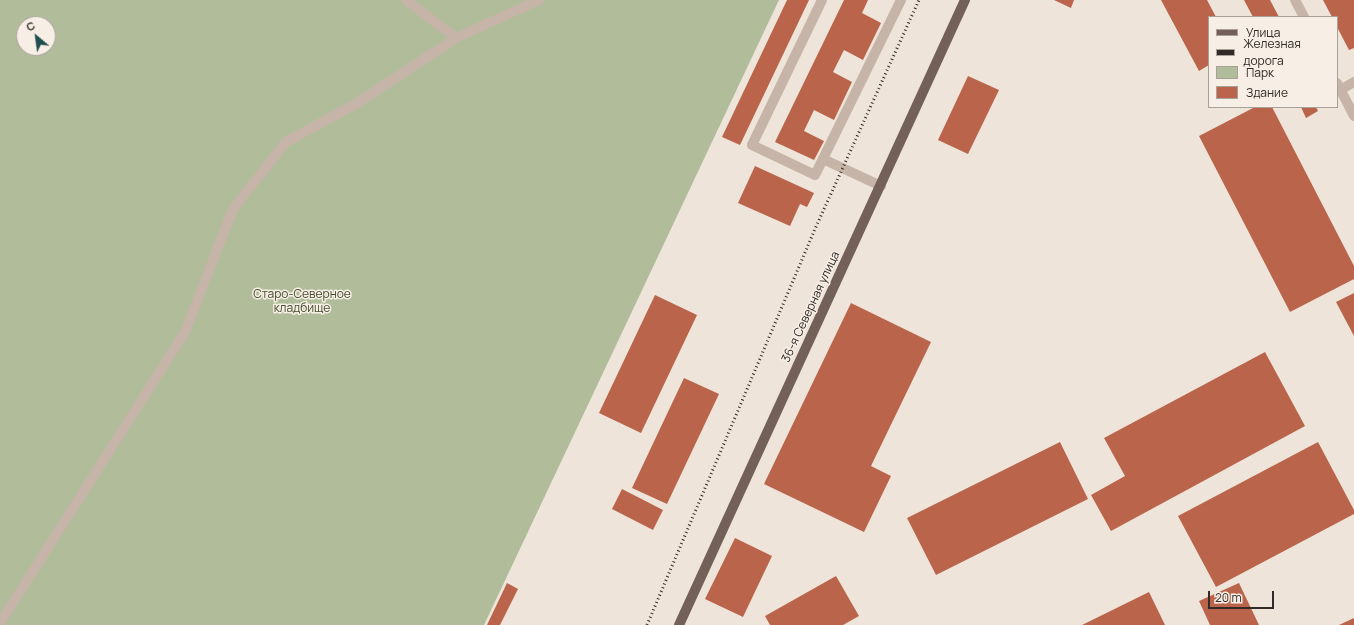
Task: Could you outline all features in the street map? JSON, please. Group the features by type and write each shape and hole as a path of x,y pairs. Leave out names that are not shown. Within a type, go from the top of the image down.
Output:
{"main road":[{"name":"36-я Северная улица","path":"679,625 966,0"}],"street":[{"path":"406,0 456,38"},
{"path":"0,623 185,332 233,209 286,142 359,102 456,38 539,0"},
{"path":"822,0 752,145 815,175 900,0"},
{"path":"1295,0 1303,16"},
{"path":"1354,82 1339,86 1354,116"},
{"path":"823,159 880,186"}],"green space":[{"name":"Старо-Северное кладбище","path":"0,0 779,0 484,625 0,625"}],"building":[{"path":"787,0 809,0 740,145 722,137"},
{"path":"844,0 868,0 862,13 881,23 863,60 844,50 833,72 852,82 834,120 814,110 804,131 824,141 814,160 775,142"},
{"path":"1054,0 1074,0 1071,8"},
{"path":"1161,0 1207,0 1215,16 1208,16 1208,66 1199,71"},
{"path":"1244,0 1270,0 1278,16 1252,16"},
{"path":"1323,0 1354,0 1354,48 1349,50 1338,29 1338,16 1331,16"},
{"path":"968,76 999,90 968,154 938,140"},
{"path":"1253,108 1273,108 1354,266 1354,279 1290,312 1199,136"},
{"path":"1301,108 1316,108 1318,111 1306,118"},
{"path":"755,166 814,193 807,207 800,204 790,226 738,203"},
{"path":"1354,293 1354,336 1336,302"},
{"path":"655,295 697,315 641,433 599,413"},
{"path":"851,303 931,342 871,466 891,476 864,532 764,484"},
{"path":"1265,352 1305,426 1111,531 1091,495 1125,476 1104,438"},
{"path":"684,378 719,394 667,504 632,488"},
{"path":"1060,442 1088,499 936,575 907,518"},
{"path":"1318,442 1354,510 1354,514 1216,587 1178,516"},
{"path":"622,489 663,510 653,530 612,509"},
{"path":"735,538 772,556 743,617 705,599"},
{"path":"836,576 859,616 843,625 770,625 765,616"},
{"path":"507,583 518,589 500,625 487,625"},
{"path":"1239,583 1259,625 1210,625 1199,601"},
{"path":"1149,592 1165,625 1082,625"},
{"path":"1354,618 1354,625 1339,625"}],"railway":[{"path":"647,625 815,229 919,0"}]}
